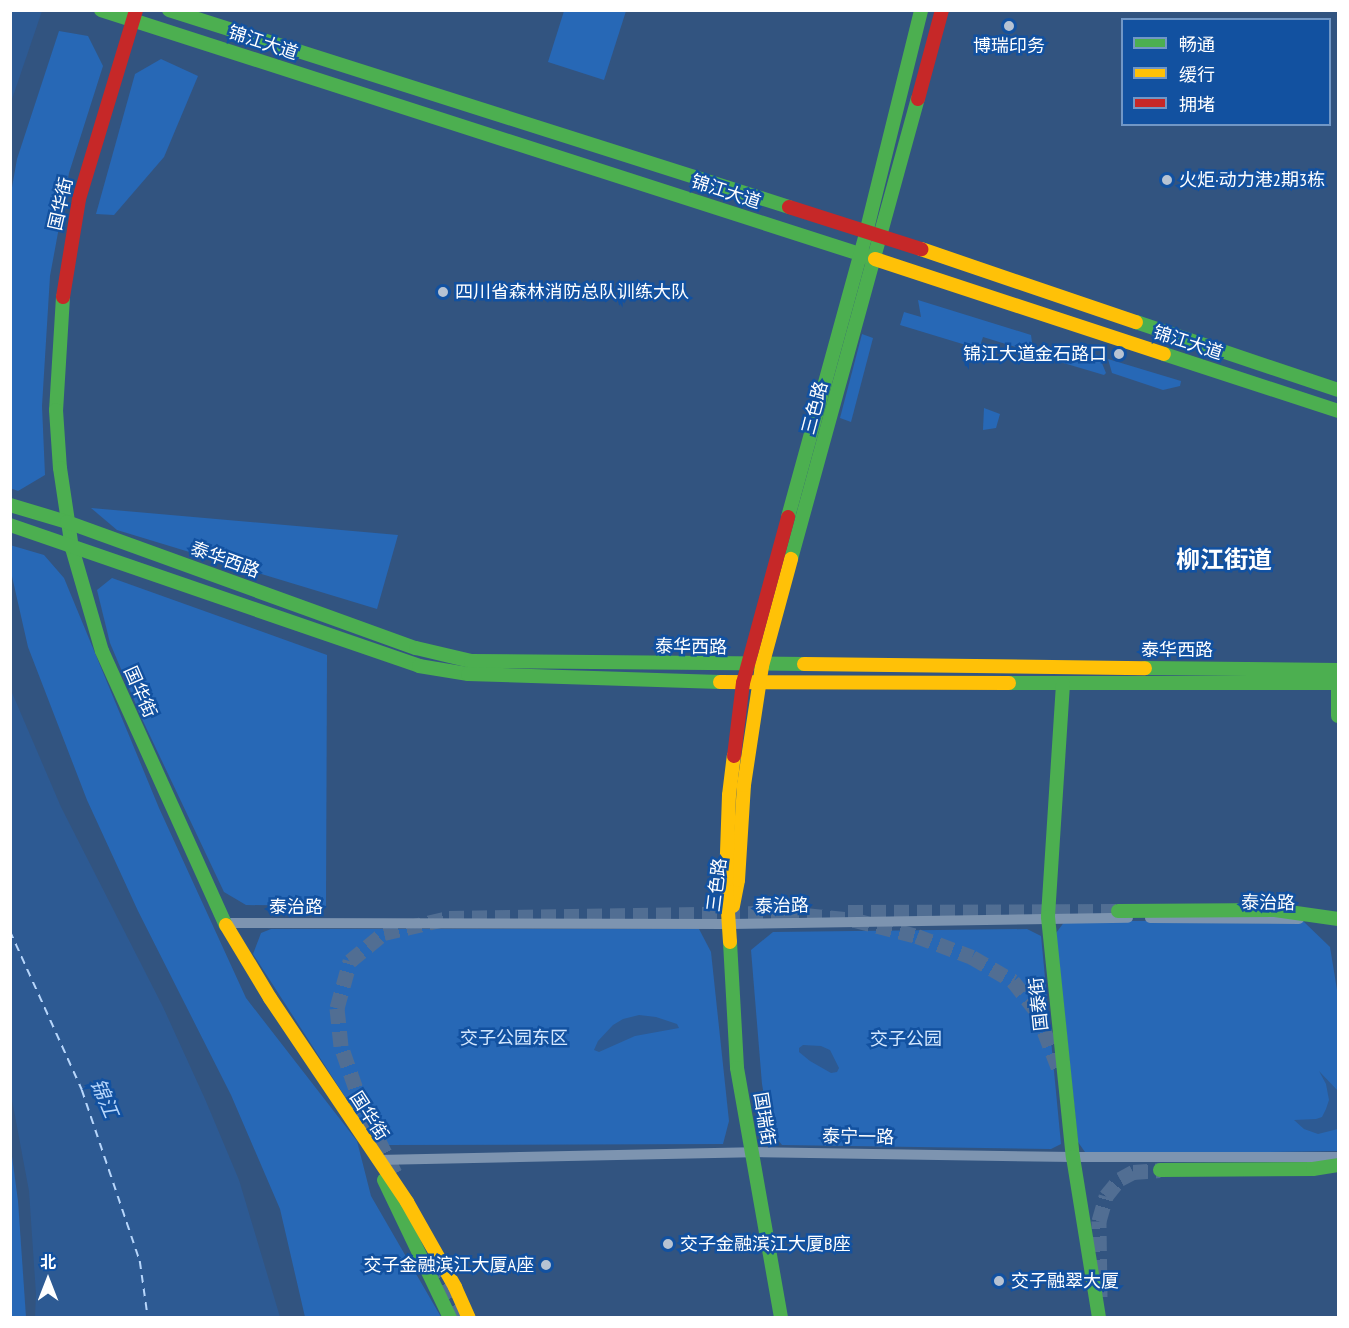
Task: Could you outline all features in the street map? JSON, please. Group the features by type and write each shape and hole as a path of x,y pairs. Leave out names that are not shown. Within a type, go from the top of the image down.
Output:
{"street":[{"name":"锦江大道","path":"101,10 134,15 1338,411"},
{"name":"锦江大道","path":"169,10 881,236 1338,390"},
{"name":"三色路","path":"730,924 738,879 744,785 758,683 755,666 921,10"},
{"name":"三色路","path":"730,924 726,881 729,795 743,683 755,666 881,236 942,10"},
{"name":"国华街","path":"134,15 79,199 68,253 62,301 56,410 60,468 72,548 102,651 225,923 270,998 407,1202 456,1287 469,1317"},
{"name":"泰华西路","path":"15,507 67,522 416,648 471,661 1338,678"},
{"name":"泰华西路","path":"14,526 72,548 419,666 468,674 743,683 1063,684 1338,678"},
{"path":"1338,678 1338,716"},
{"name":"国泰街","path":"1063,684 1048,917 1073,1158 1099,1317"},
{"path":"1118,911 1275,910 1338,920"},
{"name":"泰治路","path":"225,923 730,924 1048,917 1338,920"},
{"name":"国瑞街","path":"730,924 737,1068 782,1317"},
{"name":"泰宁一路","path":"377,1160 751,1152 1073,1158 1338,1156"},
{"path":"377,1160 397,1212 450,1317"},
{"path":"1160,1170 1313,1169 1338,1165"}],"green space":[{"path":"564,11 626,11 604,80 548,62"},
{"path":"59,31 88,36 103,66 69,173 50,276 42,406 45,475 18,491 10,488 11,193 17,159"},
{"path":"161,59 198,76 164,157 114,215 96,214 135,74"},
{"path":"918,300 1031,335 1032,352 983,337 979,349 900,325 904,312 921,317"},
{"path":"862,334 873,338 851,422 840,418"},
{"path":"1061,344 1099,356 1106,373 1104,375 1050,359 1049,355"},
{"path":"1108,359 1181,381 1180,386 1163,390 1112,373"},
{"path":"984,408 1000,414 996,428 983,430"},
{"path":"91,508 398,535 377,609 117,530"},
{"path":"10,545 44,555 64,578 159,808 246,998 357,1141 371,1196 441,1317 305,1317 280,1209 231,1095 138,911 87,800 28,647 11,572"},
{"path":"112,578 327,655 326,906 246,905 224,892 143,721 110,643 97,590"},
{"path":"1065,921 1303,921 1330,947 1338,996 1338,1151 1087,1155 1078,1142 1056,933"},
{"name":"交子公园东区","path":"271,929 699,929 711,952 729,1121 723,1144 383,1145 362,1123 253,954 261,933"},
{"name":"交子公园","path":"1027,929 1041,936 1061,1144 1051,1149 782,1145 770,1130 762,1084 751,950 773,932"},
{"path":"11,1149 18,1201 26,1317 11,1317"}],"water":[{"path":"10,11 42,11 11,102"},
{"name":"锦江","path":"10,688 61,807 163,1007 205,1099 239,1180 280,1317 35,1317 36,1294 29,1191 10,1089"},
{"path":"639,1015 656,1017 677,1024 679,1028 635,1036 599,1052 594,1050 598,1041 613,1025 623,1019"},
{"path":"803,1045 821,1046 830,1050 839,1068 837,1072 831,1073 810,1061 799,1052 799,1048"},
{"path":"1319,1071 1338,1091 1338,1129 1318,1134 1304,1129 1294,1120 1322,1117 1329,1100 1326,1084"}],"ferry route":[{"path":"10,931 82,1090 140,1261 148,1318"}],"tunnel":[{"path":"848,912 1118,911"},
{"path":"395,1173 363,1109 341,1046 337,1008 350,961 384,933 449,918 784,913 855,920 917,936 972,957 1013,981 1036,1010 1060,1072"},
{"path":"1100,1297 1099,1221 1106,1196 1120,1179 1133,1172 1160,1170"},
{"path":"435,1263 459,1318"}],"traffic: fast":[{"path":"101,10 875,259"},
{"path":"169,10 789,207"},
{"path":"788,517 866,233 921,10"},
{"path":"791,559 918,99"},
{"path":"63,297 56,410 60,468 72,548 102,651 226,925"},
{"path":"1136,322 1338,390"},
{"path":"1164,354 1338,411"},
{"path":"10,505 67,522 416,648 471,661 804,664"},
{"path":"10,525 419,666 468,674 720,682"},
{"path":"1145,668 1338,670"},
{"path":"1338,678 1338,716"},
{"path":"1009,683 1338,683"},
{"path":"1063,684 1048,917 1073,1157 1099,1318"},
{"path":"1118,911 1275,910 1338,919"},
{"path":"730,942 737,1068 781,1318"},
{"path":"1160,1170 1313,1169 1338,1165"},
{"path":"384,1180 450,1318"}],"traffic: slow":[{"path":"921,249 1136,322"},
{"path":"875,259 1164,354"},
{"path":"733,906 738,880 744,785 762,666 791,559"},
{"path":"804,664 1145,668"},
{"path":"720,682 1009,683"},
{"path":"730,942 726,881 729,795 734,756"},
{"path":"226,925 270,998 407,1202 455,1287 469,1318"}],"traffic: jam":[{"path":"63,297 79,199 136,10"},
{"path":"918,99 942,10"},
{"path":"789,207 921,249"},
{"path":"734,756 743,683 788,517"}],"place":[{"name":"博瑞印务","path":"1009,26"},
{"name":"火炬·动力港2期3栋","path":"1167,180"},
{"name":"四川省森林消防总队训练大队","path":"443,292"},
{"name":"锦江大道金石路口","path":"1119,354"},
{"name":"交子金融滨江大厦B座","path":"668,1244"},
{"name":"交子金融滨江大厦A座","path":"546,1265"},
{"name":"交子融翠大厦","path":"999,1281"}],"district":[{"name":"柳江街道","path":"1224,560"}]}
